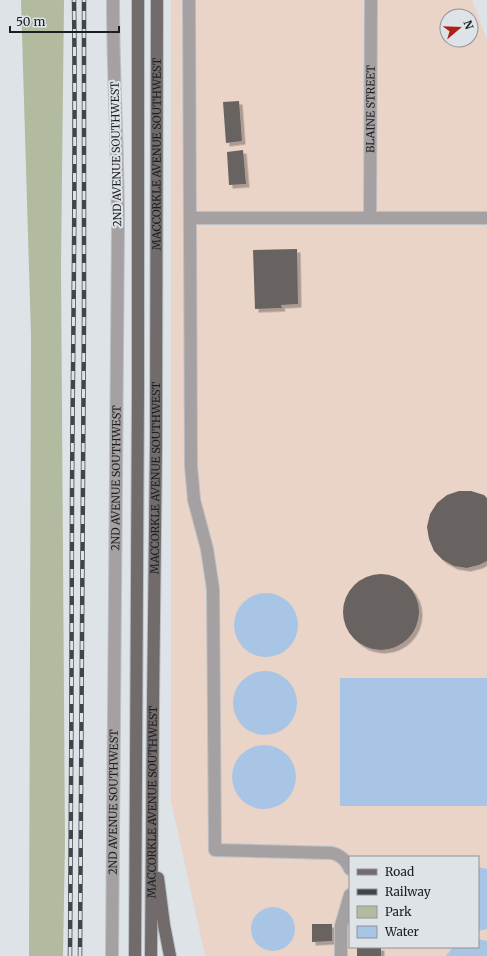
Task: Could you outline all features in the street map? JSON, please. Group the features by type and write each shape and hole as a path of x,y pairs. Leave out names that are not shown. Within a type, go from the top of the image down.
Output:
{"main road":[{"name":"MACCORKLE AVENUE SOUTHWEST","path":"135,956 138,398 138,0"},
{"name":"MACCORKLE AVENUE SOUTHWEST","path":"151,956 156,444 156,0"},
{"path":"152,831 164,925 170,956"}],"street":[{"name":"2ND AVENUE SOUTHWEST","path":"112,956 118,236 113,0"},
{"path":"190,0 191,483 197,515 207,549 213,589 214,850 332,853 345,860 349,867"},
{"name":"BLAINE STREET","path":"370,218 371,0"},
{"path":"190,218 487,218"},
{"path":"341,956 341,926 349,899"}],"shaded area":[{"path":"171,0 472,0 475,8 439,8 439,48 479,48 479,19 487,40 487,956 205,956 171,801"}],"green space":[{"path":"21,0 64,0 61,268 65,843 63,956 29,956 31,336"}],"water":[{"path":"260,593 272,593 289,602 296,613 298,625 296,637 289,648 272,657 260,657 248,652 239,643 234,631 234,619 239,607 248,598"},
{"path":"259,671 271,671 288,680 295,691 297,703 295,715 288,726 271,735 259,735 247,730 238,721 233,709 233,697 238,685 247,676"},
{"path":"340,678 487,678 487,806 340,806"},
{"path":"258,745 270,745 287,754 294,765 296,777 294,789 287,800 270,809 258,809 246,804 237,795 232,783 232,771 237,759 246,750"},
{"path":"479,867 487,869 487,929 479,931"},
{"path":"273,907 285,911 291,917 295,929 291,941 285,947 273,951 261,947 255,941 251,929 255,917 261,911"},
{"path":"479,939 487,941 487,956 446,956 452,948 479,948"}],"building":[{"path":"239,101 242,141 226,143 223,102"},
{"path":"243,150 246,184 229,185 227,152"},
{"path":"297,249 298,304 281,305 282,308 255,309 253,250"},
{"path":"459,491 471,491 484,495 487,498 487,561 467,568 454,566 443,560 434,551 429,539 427,527 430,514 437,503 447,495"},
{"path":"381,574 396,577 408,585 416,597 419,612 416,627 408,639 396,647 381,650 366,647 354,639 346,627 343,612 346,597 354,585 366,577"},
{"path":"312,924 332,924 332,941 312,942"},
{"path":"357,948 381,948 381,956 357,956"}],"railway":[{"path":"70,956 75,186 74,0"},
{"path":"80,956 84,316 84,0"}]}
